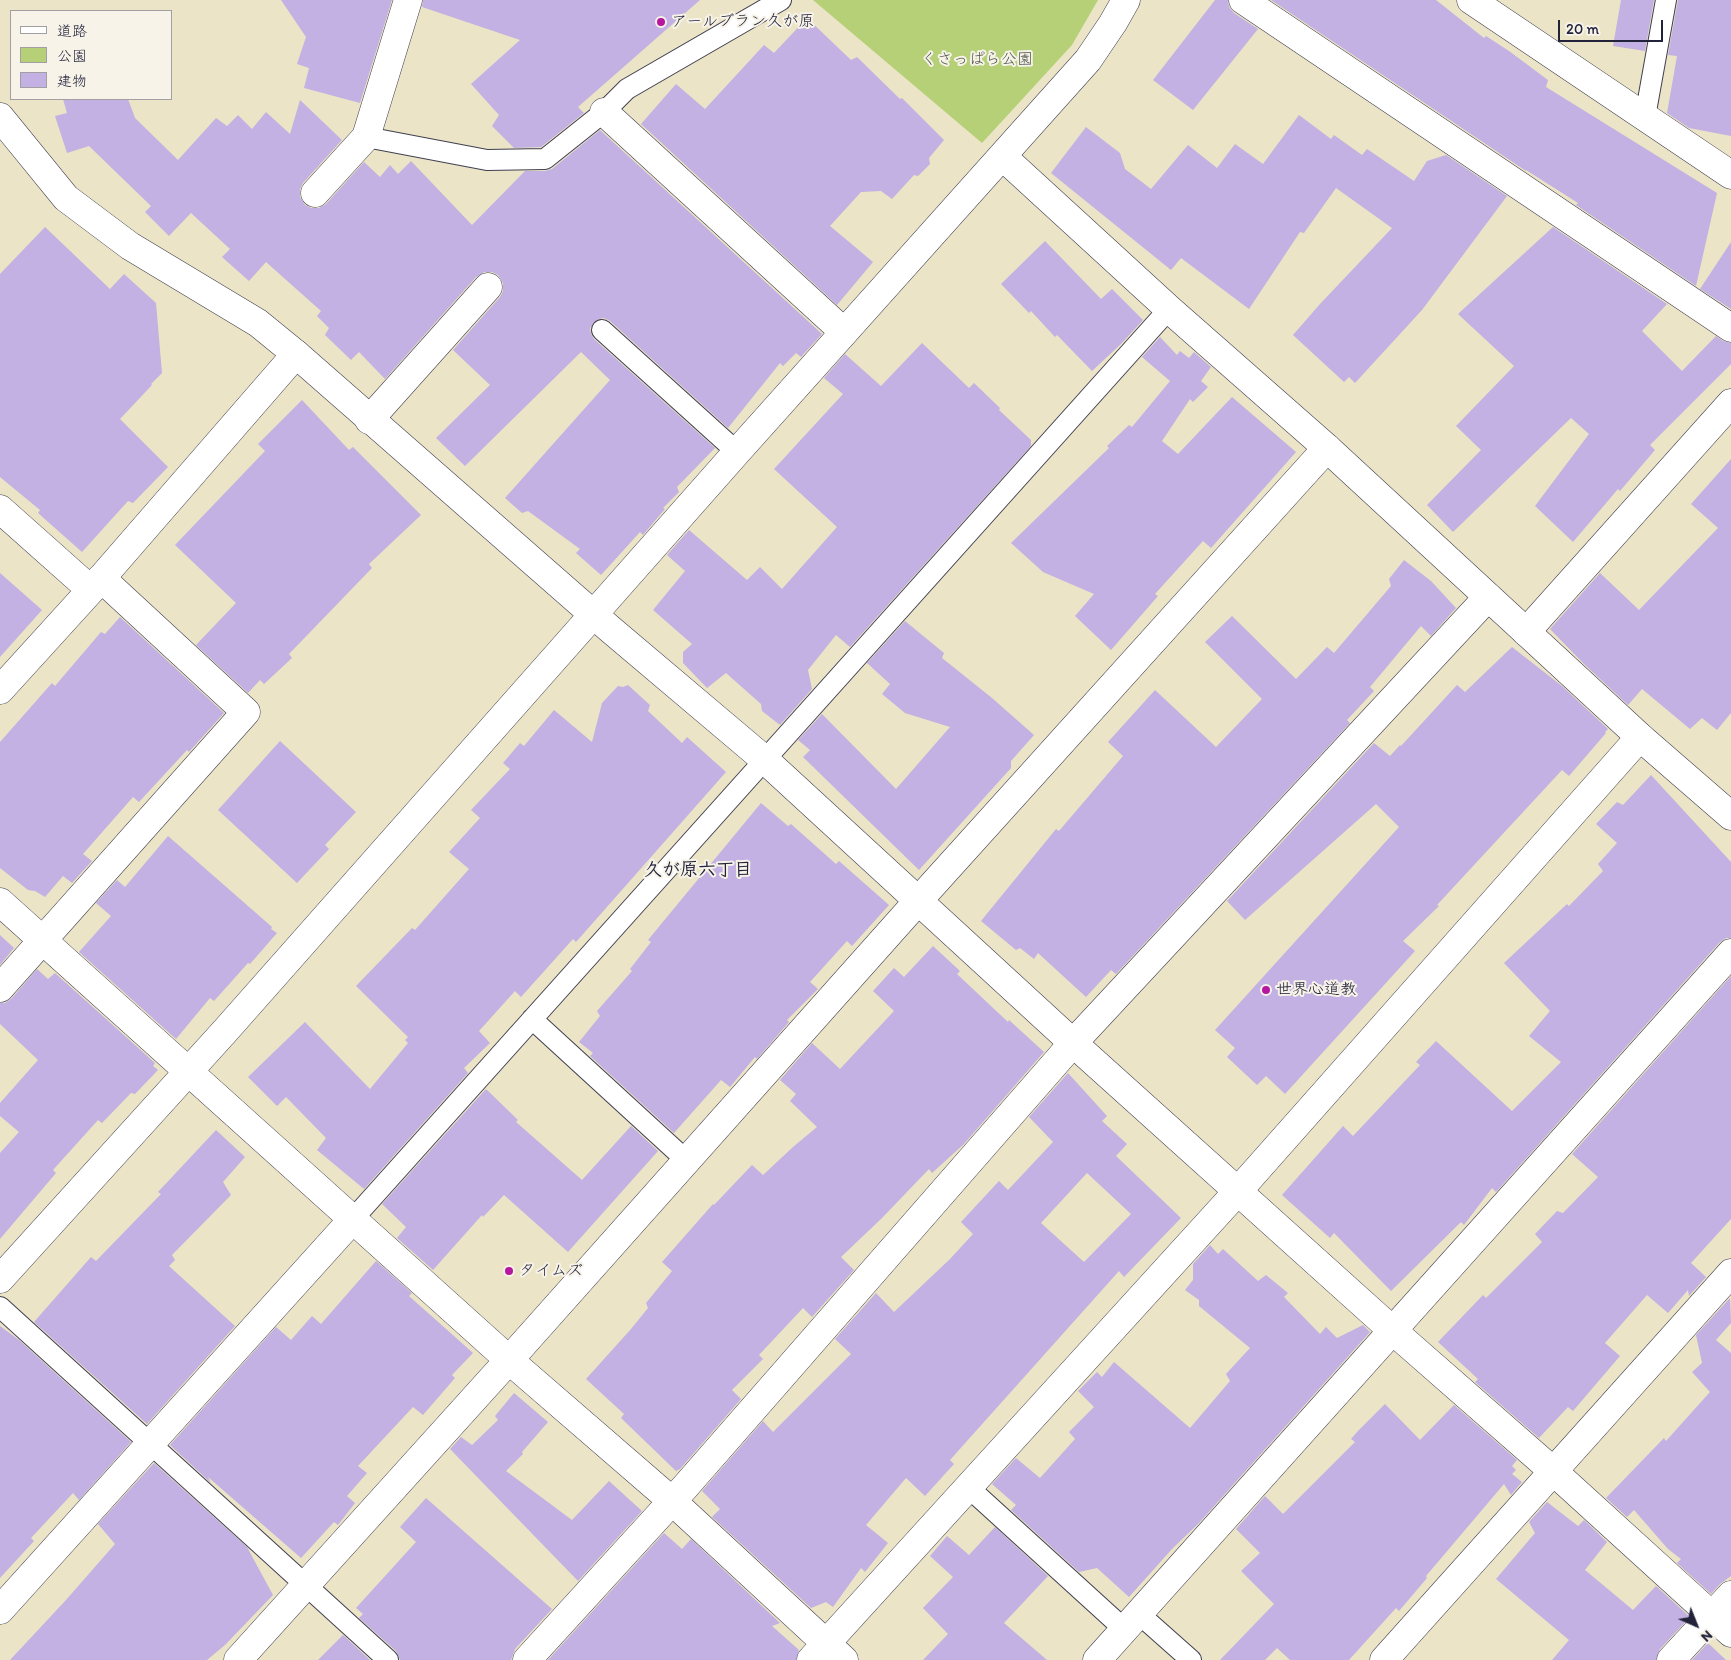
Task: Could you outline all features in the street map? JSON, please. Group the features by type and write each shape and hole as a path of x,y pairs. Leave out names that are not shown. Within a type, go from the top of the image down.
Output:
{"street":[{"path":"315,193 366,137 408,0"},
{"path":"0,1279 188,1072 737,452 1088,60 1126,0"},
{"path":"1243,0 1731,328"},
{"path":"1471,0 1731,175"},
{"path":"604,112 844,332"},
{"path":"0,117 66,198 130,246 258,323 296,354 369,420 594,615 765,760 918,902 1392,1330 1553,1470 1721,1625"},
{"path":"1002,156 1170,309 1327,448 1640,737 1731,816"},
{"path":"369,420 488,287"},
{"path":"0,690 96,584 296,354"},
{"path":"1526,632 1731,403"},
{"path":"238,1660 1327,448"},
{"path":"0,509 96,584 246,712 0,988"},
{"path":"527,1660 672,1501 1074,1043 1488,597"},
{"path":"0,902 509,1360 672,1501 827,1655 968,1487 1238,1191 1640,737"},
{"path":"1097,1660 1731,953"},
{"path":"0,1610 353,1219"},
{"path":"1384,1660 1731,1273"},
{"path":"1671,1660 1721,1625 1731,1595"}],"lane":[{"path":"366,137 487,160 545,159 604,112 627,90 780,0"},
{"path":"1645,117 1666,0"},
{"path":"353,1219 1170,309"},
{"path":"602,330 737,452"},
{"path":"532,1019 687,1161"},
{"path":"0,1307 388,1660"},
{"path":"968,1487 1131,1621 1191,1660"}],"green space":[{"name":"くさっぱら公園","path":"813,0 1098,0 1072,45 982,143"}],"building":[{"path":"281,0 392,0 360,103 304,88 309,68 297,64 306,37"},
{"path":"423,0 700,0 578,107 584,113 541,147 514,148 492,126 499,115 471,84 520,40 422,7"},
{"path":"1215,0 1228,0 1229,7 1234,13 1258,29 1193,110 1153,80"},
{"path":"1271,0 1436,0 1484,38 1486,36 1509,51 1548,80 1546,87 1717,193 1696,286 1576,205 1578,203 1526,171"},
{"path":"1621,0 1654,0 1645,51 1613,46"},
{"path":"1678,0 1731,0 1731,136 1689,128 1667,113 1677,56 1668,55"},
{"path":"807,18 851,60 857,57 944,140 929,158 930,164 918,176 914,175 892,199 881,191 861,192 830,226 873,262 837,305 641,124 676,84 705,109 764,45 774,53"},
{"path":"63,100 128,100 135,118 178,160 216,118 227,126 238,115 252,129 266,112 290,134 300,100 342,140 303,183 300,189 300,197 305,205 311,208 319,208 326,204 364,162 380,177 390,165 398,174 411,161 472,225 525,171 552,169 600,130 822,334 801,357 796,353 783,366 780,363 728,428 610,321 604,318 594,322 590,328 594,339 715,448 677,487 679,492 663,508 665,509 643,535 640,532 601,575 576,553 580,549 528,511 522,513 505,498 610,380 581,352 465,466 436,438 490,385 453,350 500,297 503,291 503,283 498,275 492,272 484,272 476,277 385,379 359,352 351,360 325,335 329,328 317,316 321,311 266,262 249,281 222,257 230,249 191,213 169,236 145,212 151,206 89,146 67,153 55,116 67,113"},
{"path":"1299,115 1331,139 1334,135 1362,155 1367,149 1414,181 1427,161 1446,155 1507,196 1422,310 1355,383 1349,377 1344,382 1293,335 1392,228 1336,188 1304,233 1300,232 1249,309 1181,258 1171,270 1051,173 1086,127 1120,153 1125,169 1151,189 1188,145 1217,168 1235,144 1263,164"},
{"path":"45,227 110,289 124,274 156,303 162,373 120,419 168,467 133,503 128,501 82,552 38,513 40,510 0,477 0,274"},
{"path":"1553,227 1667,304 1642,331 1682,371 1716,336 1723,341 1731,343 1731,364 1650,445 1655,450 1620,491 1618,489 1573,542 1535,506 1589,434 1571,418 1453,532 1427,505 1481,450 1456,426 1514,366 1458,314"},
{"path":"1045,241 1101,299 1112,289 1143,320 1092,371 1057,335 1055,337 1031,311 1029,313 1001,284"},
{"path":"1731,242 1731,309 1700,289"},
{"path":"1160,337 1177,355 1180,351 1189,358 1194,352 1211,367 1201,381 1208,387 1193,402 1190,399 1162,441 1178,454 1232,397 1296,452 1211,548 1203,541 1155,594 1158,596 1111,650 1075,616 1094,594 1043,572 1011,543 1109,448 1107,446 1129,425 1132,427 1170,381 1142,357"},
{"path":"922,343 969,388 974,383 1031,440 1031,446 850,647 836,635 808,670 812,689 780,725 762,711 761,704 726,673 707,688 683,663 683,652 692,644 653,610 685,571 667,555 689,530 747,580 760,567 782,589 837,527 774,469 843,394 824,378 845,354 881,386"},
{"path":"302,400 349,450 353,447 421,515 369,564 372,568 289,654 292,658 264,684 260,680 248,693 196,645 236,603 175,545 265,451 258,444"},
{"path":"1731,459 1731,713 1717,730 1702,718 1690,729 1642,689 1628,705 1550,629 1600,573 1639,610 1718,528 1691,504"},
{"path":"1404,560 1431,581 1456,608 1431,636 1421,626 1370,687 1374,691 1347,720 1350,723 1116,974 1111,970 1086,997 1038,953 1034,959 1020,948 1016,950 981,921 1056,829 1059,831 1123,756 1108,742 1155,690 1216,747 1262,699 1205,642 1232,616 1296,679 1327,647 1334,653 1391,586 1389,579"},
{"path":"0,573 42,610 0,657"},
{"path":"120,617 224,713 189,752 187,750 139,802 133,797 83,854 92,861 72,883 63,876 45,897 35,891 28,890 0,868 0,742 52,683 55,686 101,632 105,634"},
{"path":"905,621 944,653 942,658 1034,735 1011,761 1011,768 919,870 803,757 810,750 798,740 822,714 896,789 950,727 905,713 882,694 890,684 867,663"},
{"path":"1512,647 1562,686 1608,729 1606,733 1569,776 1562,770 1437,905 1439,906 1403,941 1415,951 1285,1094 1266,1076 1257,1085 1227,1057 1235,1048 1215,1030 1399,827 1376,804 1245,920 1227,901 1374,743 1390,756 1457,685 1465,692"},
{"path":"628,685 650,705 648,711 682,743 687,737 726,772 576,942 573,939 521,997 515,991 479,1031 490,1043 464,1068 468,1073 364,1189 317,1150 326,1138 286,1097 277,1106 248,1077 305,1022 370,1089 408,1043 405,1040 408,1037 356,986 412,928 415,930 469,869 449,852 480,818 471,810 510,769 503,763 520,743 524,746 554,710 592,742 602,703 618,686"},
{"path":"280,741 356,812 325,845 329,849 297,883 218,810"},
{"path":"1651,775 1731,862 1731,938 1726,938 1719,943 1496,1192 1492,1188 1464,1225 1461,1222 1391,1291 1334,1233 1330,1238 1282,1195 1343,1126 1353,1136 1420,1065 1416,1062 1436,1041 1512,1111 1561,1062 1529,1036 1550,1011 1504,963 1567,904 1569,906 1603,871 1598,864 1617,843 1596,824 1617,802 1623,805"},
{"path":"761,803 788,826 791,824 836,864 839,861 889,905 852,946 847,941 810,982 818,989 787,1020 789,1022 757,1059 755,1057 730,1087 721,1080 674,1133 590,1056 593,1053 579,1042 600,1016 597,1011 632,971 630,969 651,942 648,940"},
{"path":"168,836 277,933 214,1001 210,998 176,1039 79,952 111,916 96,903 117,880 125,887"},
{"path":"0,935 14,948 0,965"},
{"path":"933,946 960,971 957,974 1008,1022 1009,1020 1044,1052 964,1144 932,1173 929,1169 841,1257 854,1270 812,1317 803,1308 759,1355 763,1359 732,1390 741,1399 680,1469 676,1471 621,1418 624,1414 586,1379 648,1308 646,1303 672,1271 662,1262 713,1204 752,1165 763,1175 817,1127 790,1101 796,1094 780,1080 812,1043 840,1069 894,1011 873,991 894,968 904,977"},
{"path":"37,969 48,979 55,973 155,1063 153,1066 158,1070 135,1094 131,1093 102,1123 98,1120 53,1170 56,1173 0,1239 0,1153 19,1132 0,1116 0,1103 38,1060 0,1024 0,1003 5,1003 12,998"},
{"path":"1731,976 1731,1219 1691,1263 1706,1277 1689,1296 1688,1290 1668,1313 1647,1295 1605,1343 1620,1356 1573,1411 1568,1407 1539,1438 1475,1382 1478,1379 1438,1342 1483,1295 1486,1298 1542,1242 1535,1234 1557,1211 1563,1213 1598,1177 1572,1154"},
{"path":"1068,1073 1107,1116 1102,1121 1127,1144 1116,1156 1181,1218 1124,1277 1119,1271 950,1460 954,1464 925,1496 906,1478 866,1525 888,1543 865,1572 861,1568 833,1607 826,1602 811,1608 712,1517 720,1509 702,1491 763,1421 773,1432 851,1354 835,1339 876,1293 894,1312 950,1259 973,1234 961,1222 999,1181 1008,1190 1053,1142 1029,1117","holes":["1087,1173 1131,1214 1084,1262 1041,1223"]},
{"path":"486,1089 518,1120 516,1122 582,1180 631,1126 658,1151 568,1252 504,1195 483,1217 482,1215 433,1270 397,1238 406,1227 382,1204"},
{"path":"216,1130 245,1157 223,1182 231,1195 172,1255 175,1260 169,1266 235,1326 147,1424 34,1322 91,1257 96,1261 161,1194 158,1192"},
{"path":"1210,1245 1218,1254 1223,1249 1258,1281 1266,1275 1288,1293 1284,1297 1320,1334 1326,1327 1337,1338 1363,1325 1370,1332 1199,1523 1172,1549 1129,1597 1097,1568 1079,1572 1011,1510 1016,1505 992,1484 1016,1458 1040,1478 1075,1439 1069,1432 1094,1407 1078,1391 1097,1372 1102,1377 1114,1362 1190,1428 1230,1381 1226,1374 1250,1348 1199,1306 1199,1300 1185,1290 1193,1280 1193,1264"},
{"path":"376,1261 412,1293 409,1296 473,1353 452,1375 455,1378 423,1415 413,1407 358,1466 367,1473 347,1496 355,1503 338,1525 334,1522 301,1558 208,1477 211,1483 170,1445 276,1327 291,1340 312,1316 321,1324"},
{"path":"1730,1298 1731,1323 1716,1340 1731,1353 1731,1576 1711,1594 1677,1563 1681,1559 1668,1549 1634,1510 1627,1517 1606,1498 1664,1438 1666,1441 1710,1392 1692,1372 1702,1363 1696,1335"},
{"path":"0,1326 19,1340 131,1442 79,1500 73,1493 31,1538 34,1541 0,1578"},
{"path":"514,1393 548,1422 522,1452 523,1454 506,1471 572,1520 609,1481 642,1511 578,1581 450,1449 461,1437 472,1445 498,1420 495,1416"},
{"path":"1385,1404 1420,1440 1454,1405 1517,1460 1512,1466 1516,1470 1512,1474 1522,1482 1511,1495 1504,1484 1399,1611 1396,1608 1349,1660 1290,1660 1277,1648 1265,1660 1220,1660 1274,1604 1241,1571 1260,1553 1236,1529 1265,1496 1283,1514 1355,1442 1351,1439"},
{"path":"154,1463 247,1547 273,1595 225,1645 207,1660 10,1660 115,1544 98,1524"},
{"path":"426,1498 552,1609 515,1649 511,1660 400,1660 396,1651 359,1618 363,1614 356,1608 416,1542 400,1527"},
{"path":"1547,1502 1578,1526 1584,1520 1607,1542 1585,1570 1633,1610 1656,1586 1690,1617 1660,1649 1656,1660 1552,1660 1569,1640 1496,1579 1535,1533 1529,1522"},
{"path":"995,1527 1048,1576 1004,1623 1047,1660 923,1660 948,1634 923,1608 953,1577 930,1556 947,1536 969,1555"},
{"path":"664,1533 682,1549 691,1539 780,1623 772,1626 799,1650 796,1660 548,1660"},
{"path":"343,1635 370,1660 318,1660"},
{"path":"1708,1643 1726,1660 1692,1660"}],"place":[{"name":"アールブラン久が原","path":"661,22"},
{"name":"世界心道教","path":"1266,990"},
{"name":"タイムズ","path":"509,1271"}],"district":[{"name":"久が原六丁目","path":"698,870"}]}
